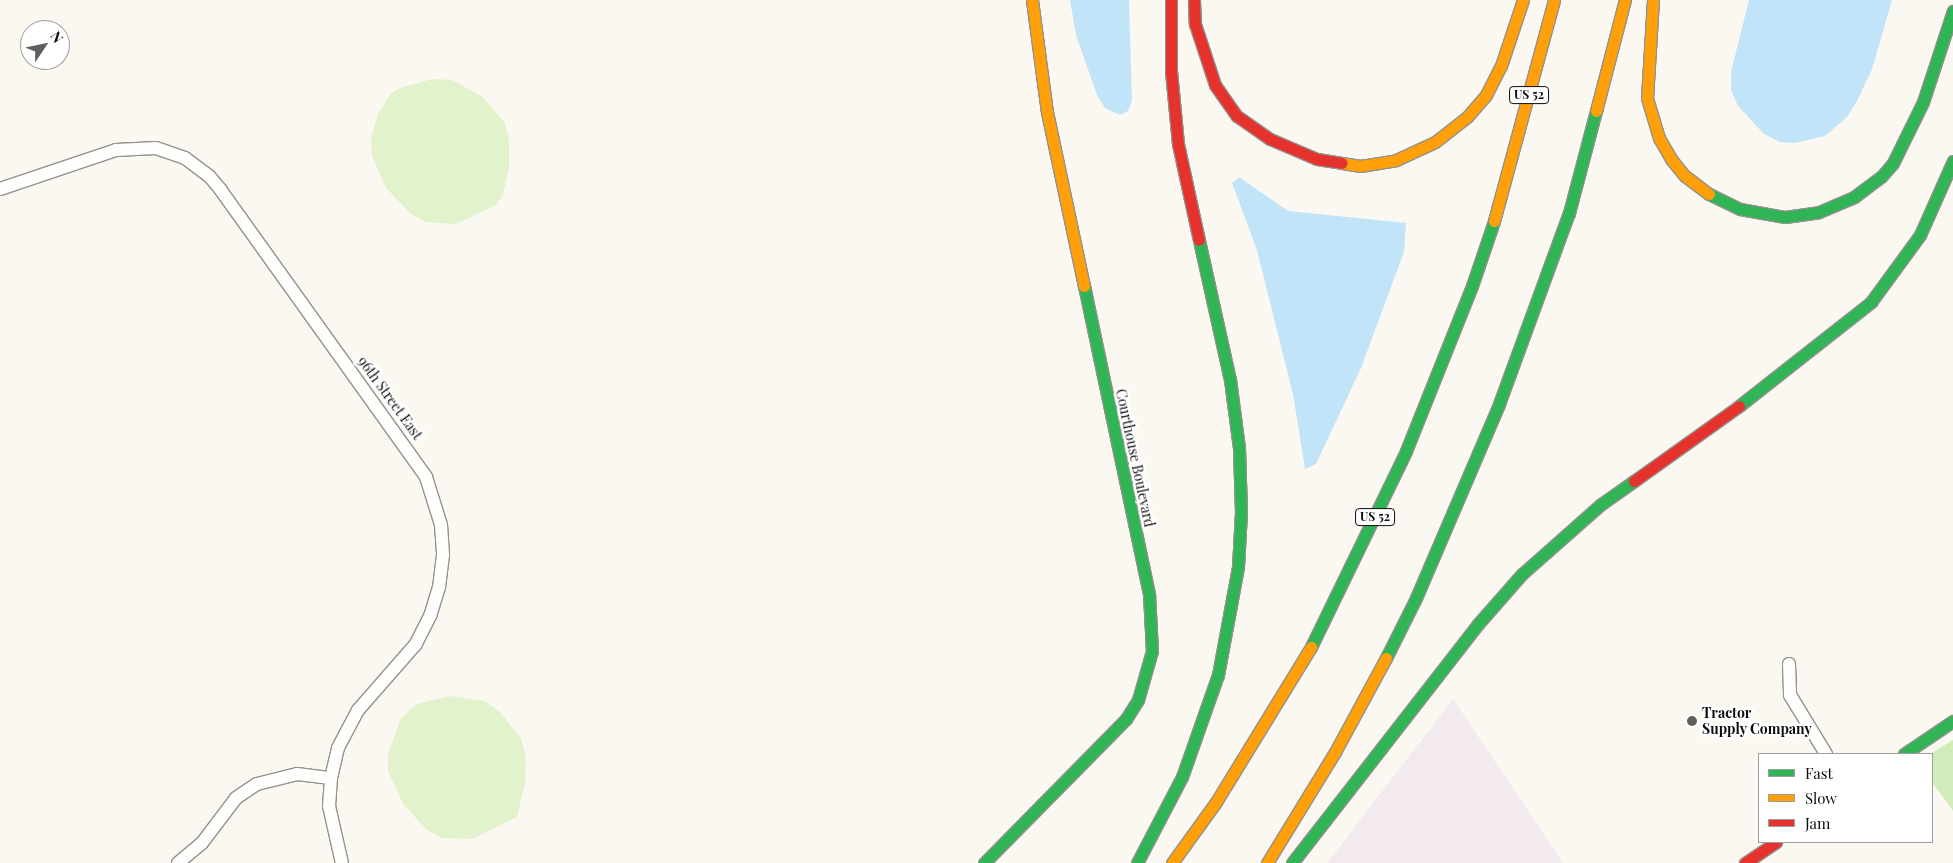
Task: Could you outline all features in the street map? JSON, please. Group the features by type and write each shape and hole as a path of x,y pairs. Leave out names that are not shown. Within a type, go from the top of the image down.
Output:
{"main road":[{"name":"Courthouse Boulevard","path":"984,863 1126,719 1138,700 1152,652 1149,594 1047,112 1032,0"},
{"path":"1137,863 1182,777 1218,675 1238,567 1241,512 1239,448 1230,380 1178,144 1171,71 1171,0"},
{"path":"1194,0 1195,24 1215,85 1237,116 1270,139 1317,159 1360,166 1396,160 1427,146 1467,117 1486,94 1501,66 1524,0"},
{"name":"US 52","path":"1172,863 1216,802 1304,660 1337,599 1406,451 1465,304 1502,196 1554,0"},
{"path":"1267,863 1335,752 1416,598 1499,404 1569,213 1625,0"},
{"path":"1653,0 1647,98 1654,126 1671,159 1685,176 1718,200 1740,209 1785,217 1820,212 1836,206 1868,188 1887,170 1911,131 1953,11"},
{"path":"1292,863 1478,624 1529,567 1600,505 1772,382 1870,302 1903,262 1920,235 1953,161"},
{"path":"1905,753 1953,721"},
{"path":"1745,863 1775,843"}],"street":[{"name":"96th Street East","path":"0,189 116,150 156,148 185,158 210,177 220,189 426,476 443,540 442,570 435,602 415,645 351,720 338,748 331,778 330,820 342,863"},
{"path":"1789,664 1790,695 1825,753"},
{"path":"178,863 202,843 236,798 257,784 297,774 331,778"}],"shaded area":[{"path":"1453,699 1563,863 1327,863"}],"green space":[{"path":"432,79 452,80 483,97 505,123 509,140 509,167 503,195 496,205 456,224 425,222 411,214 386,188 372,156 371,138 378,114 391,93 400,88"},
{"path":"449,696 485,701 501,713 521,739 526,756 525,783 517,817 472,839 441,838 427,830 403,804 388,771 388,754 401,718 417,704"},
{"path":"1953,740 1953,811 1933,783 1932,753"}],"water":[{"path":"1070,0 1129,0 1132,101 1128,111 1120,115 1105,108 1097,95 1076,35"},
{"path":"1749,0 1892,0 1872,69 1858,99 1847,117 1825,136 1795,143 1780,142 1764,134 1738,106 1731,90 1731,72"},
{"path":"1239,177 1288,211 1406,223 1404,252 1361,368 1316,464 1305,469 1293,394 1257,250 1232,183"}],"traffic: fast":[{"path":"1709,194 1740,209 1785,217 1819,212 1854,197 1881,177 1893,163 1923,102 1953,11"},
{"path":"1386,658 1416,598 1499,404 1569,213 1596,111"},
{"path":"1739,406 1871,302 1920,235 1953,161"},
{"path":"1311,647 1406,451 1472,286 1494,221"},
{"path":"1137,863 1182,777 1218,675 1238,567 1241,512 1239,448 1230,380 1199,240"},
{"path":"984,863 1126,719 1138,700 1152,651 1149,594 1084,286"},
{"path":"1292,863 1478,624 1522,574 1600,505 1634,481"},
{"path":"1905,753 1953,721"}],"traffic: slow":[{"path":"1032,0 1047,112 1084,286"},
{"path":"1342,163 1360,166 1396,160 1435,142 1467,117 1486,95 1501,66 1523,0"},
{"path":"1494,221 1554,0"},
{"path":"1596,111 1625,0"},
{"path":"1653,0 1647,98 1659,138 1671,159 1685,176 1709,194"},
{"path":"1172,863 1216,802 1311,647"},
{"path":"1267,863 1335,752 1386,658"}],"traffic: jam":[{"path":"1171,0 1171,71 1178,144 1199,240"},
{"path":"1194,0 1195,24 1215,85 1237,116 1270,139 1317,159 1342,163"},
{"path":"1634,481 1739,406"},
{"path":"1745,863 1775,843"}],"place":[{"name":"Tractor Supply Company","path":"1692,721"}]}
